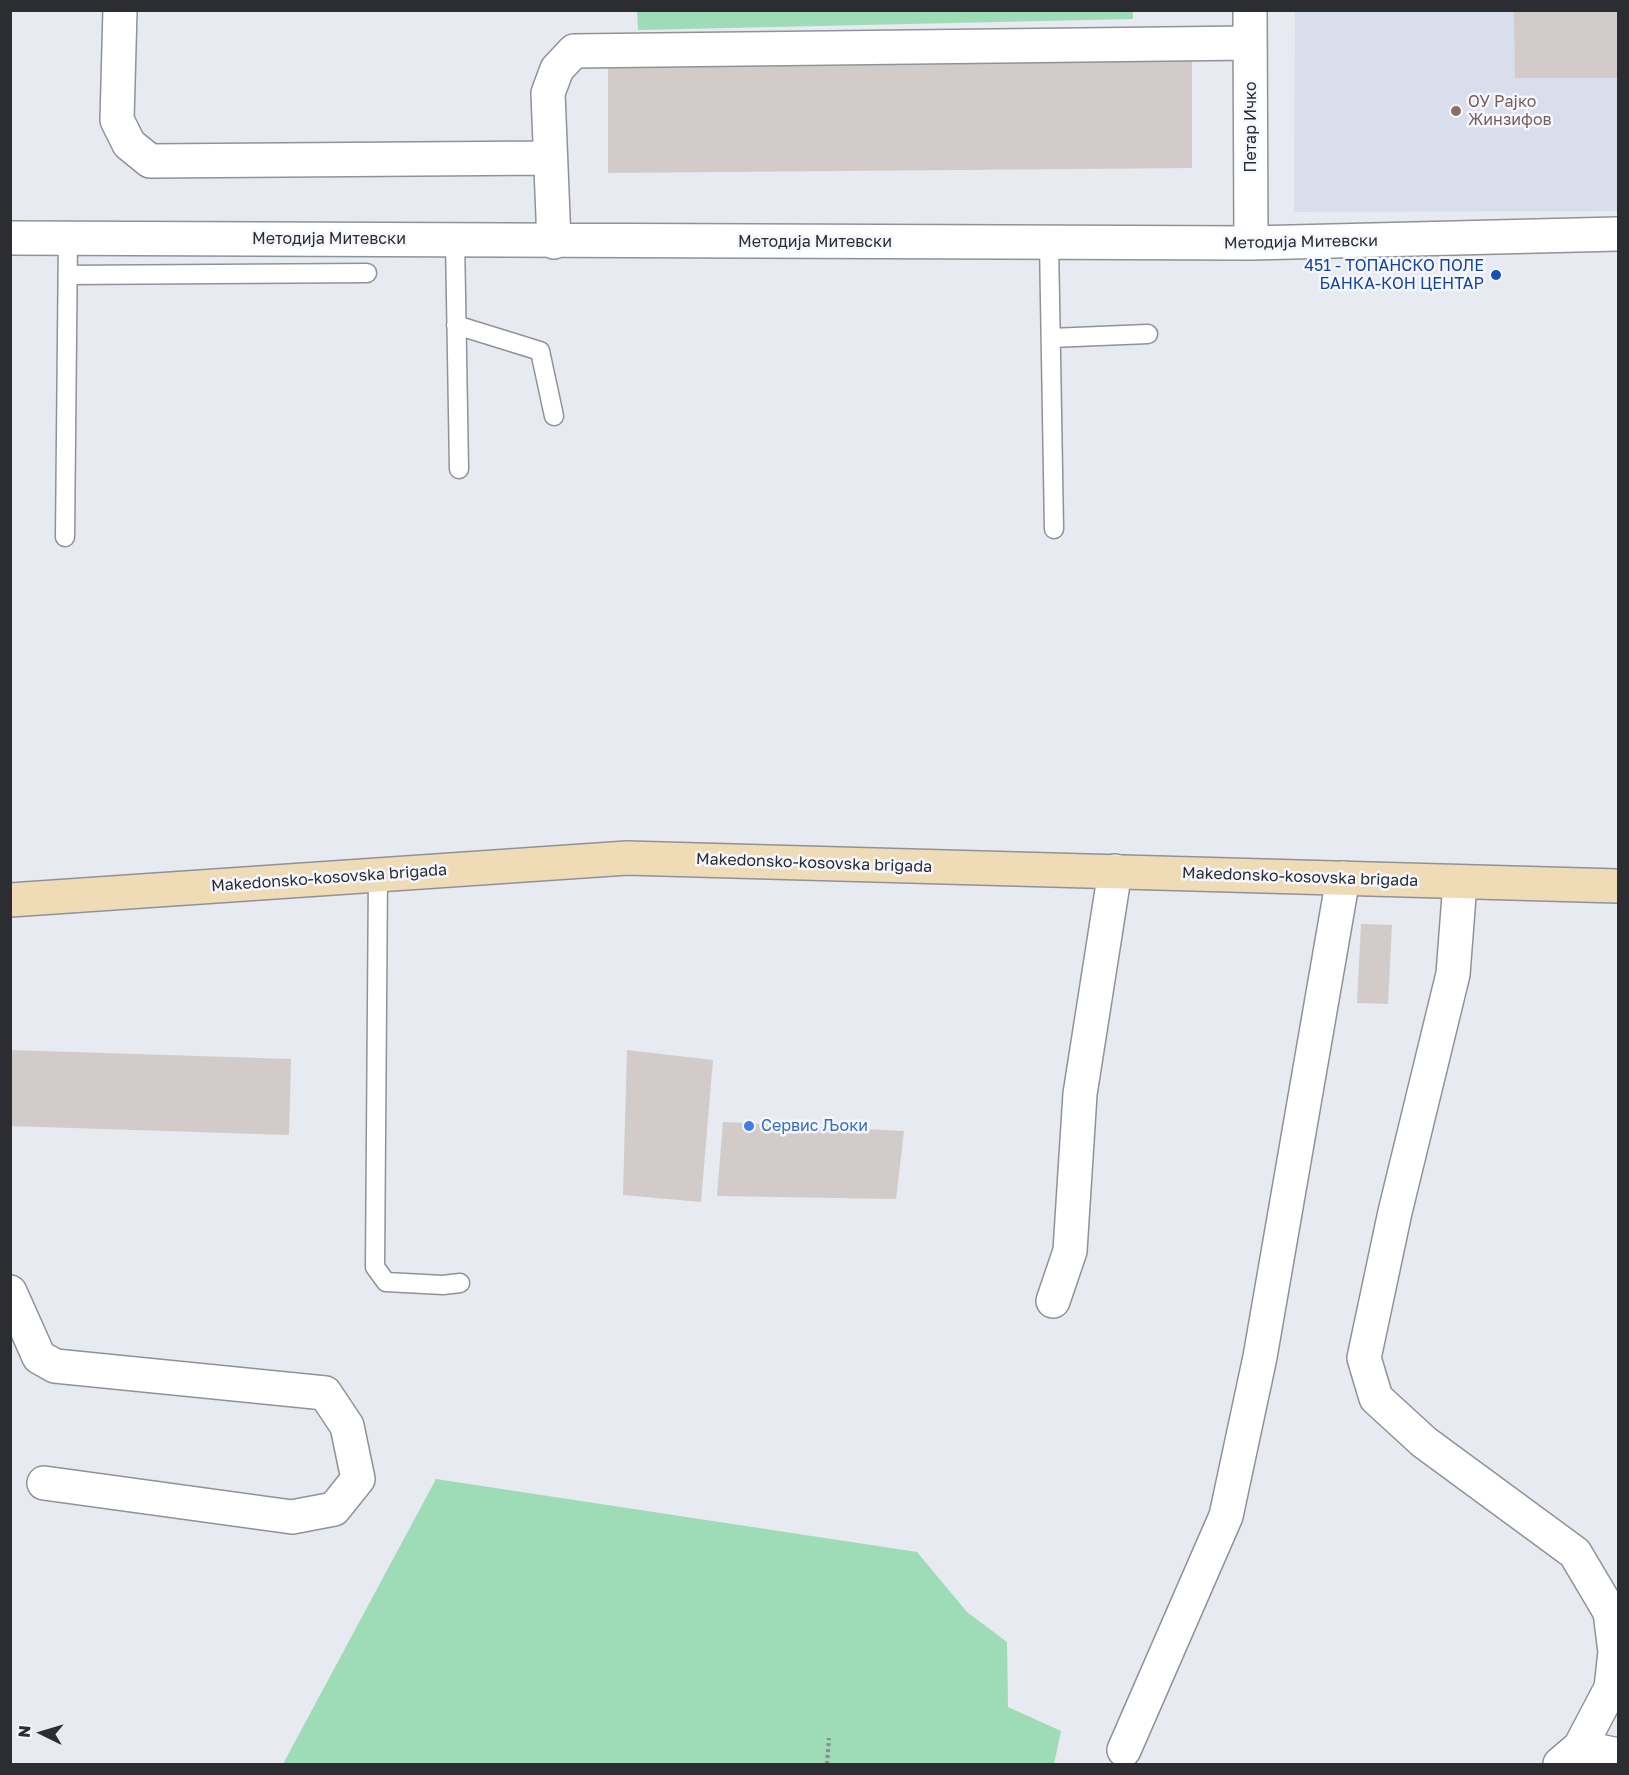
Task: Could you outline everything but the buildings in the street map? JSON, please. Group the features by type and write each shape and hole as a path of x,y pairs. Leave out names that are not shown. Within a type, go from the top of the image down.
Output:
{"street":[{"path":"120,10 117,120 129,144 150,161 550,158"},
{"name":"Петар Ичко","path":"1250,10 1251,243"},
{"path":"554,242 548,93 557,69 574,51 1250,43"},
{"name":"Методија Митевски","path":"10,238 554,242 1251,243 1618,234"},
{"name":"Makedonsko-kosovska brigada","path":"10,900 627,858 1618,886"},
{"path":"1053,1301 1070,1251 1080,1094 1115,871"},
{"path":"1124,1750 1226,1516 1260,1357 1343,878"},
{"path":"1460,883 1453,974 1395,1212 1364,1358 1376,1398 1424,1442 1575,1553 1610,1612 1616,1652 1611,1688 1570,1756"},
{"path":"10,1292 39,1357 55,1366 325,1393 347,1426 358,1479 334,1509 292,1517 44,1483"},
{"path":"1570,1756 1618,1755"}],"lane":[{"path":"65,537 68,238"},
{"path":"455,240 459,469"},
{"path":"1049,242 1054,529"},
{"path":"68,275 367,273"},
{"path":"456,326 540,351 554,416"},
{"path":"1051,338 1149,334"},
{"path":"378,874 375,1267 386,1282 442,1285 460,1283"}],"path":[{"path":"827,1764 830,1738"}],"shaded area":[{"name":"ОУ Рајко Жинзифов","path":"1295,11 1618,11 1618,211 1294,212"}],"green space":[{"path":"637,11 1133,11 1133,19 638,30"},
{"path":"436,1479 917,1552 967,1612 1007,1642 1008,1707 1061,1731 1054,1764 283,1764"}],"place":[{"name":"ОУ Рајко Жинзифов","path":"1456,111"},
{"name":"451 - ТОПАНСКО ПОЛЕ БАНКА-КОН ЦЕНТАР","path":"1496,275"},
{"name":"Сервис Љоки","path":"749,1126"}]}
